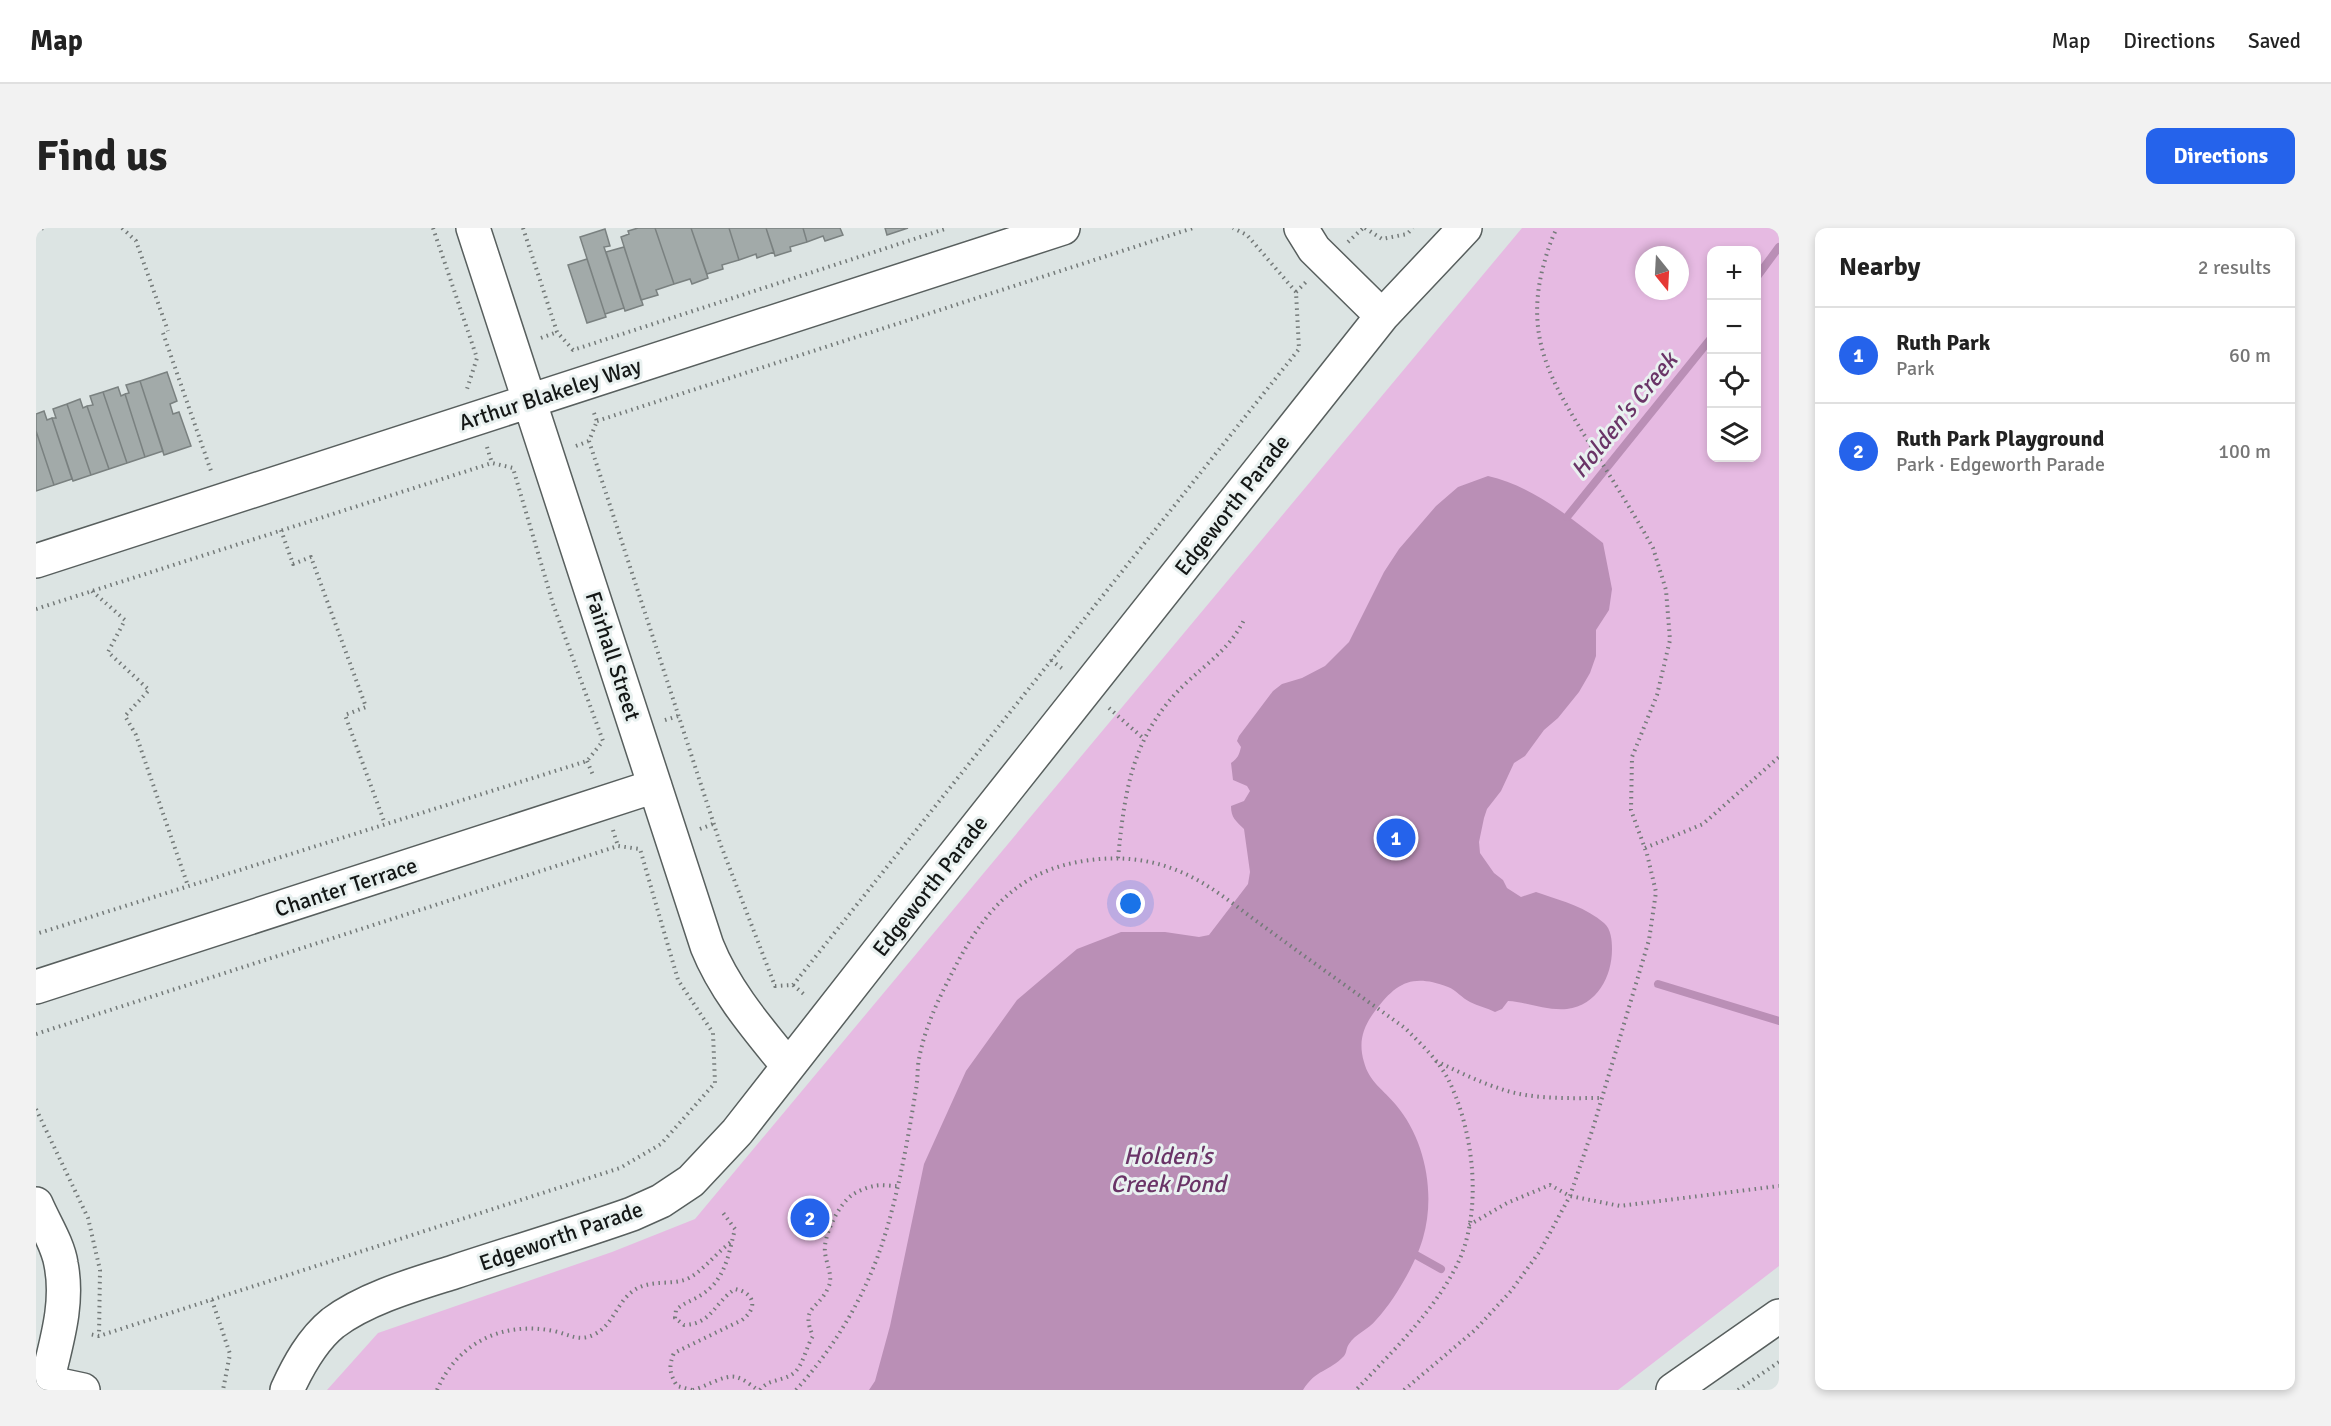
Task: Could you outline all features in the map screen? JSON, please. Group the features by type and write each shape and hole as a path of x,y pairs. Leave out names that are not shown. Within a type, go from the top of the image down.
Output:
{"street":[{"name":"Fairhall Street","path":"473,228 716,968 754,1024 788,1066"},
{"name":"Arthur Blakeley Way","path":"36,561 1063,228"},
{"path":"1301,228 1314,249 1382,316"},
{"name":"Edgeworth Parade","path":"287,1390 296,1370 311,1347 333,1323 368,1303 408,1287 632,1214 661,1201 691,1181 737,1132 1382,316 1465,228"},
{"name":"Chanter Terrace","path":"36,987 655,786"},
{"path":"36,1204 61,1262 65,1294 41,1381 83,1390"},
{"path":"1673,1390 1779,1316"}],"path":[{"path":"36,231 44,228"},
{"path":"122,228 136,241 168,331"},
{"path":"433,228 477,358 466,387"},
{"path":"523,228 557,332 573,350 948,228"},
{"path":"1193,228 597,420 589,441 720,843 775,986 793,985 1299,349 1296,292 1247,235 1233,228"},
{"path":"1365,228 1382,239 1407,234 1413,228"},
{"path":"1404,1390 1476,1330 1511,1291 1540,1251 1570,1196 1603,1098 1649,940 1656,892 1645,848 1631,810 1632,758 1658,695 1670,640 1666,590 1653,548 1568,408 1552,379 1542,352 1536,318 1539,286 1545,259 1557,228"},
{"path":"163,333 211,471"},
{"path":"36,609 492,463 513,468 553,604 603,741 587,761 36,934"},
{"path":"281,530 293,564 311,557 366,707 345,715 385,824"},
{"path":"92,591 124,620 108,652 149,690 125,716 136,735 188,886"},
{"path":"1118,858 1124,800 1144,739 1183,687 1222,652 1237,634 1245,618"},
{"path":"1645,848 1703,824 1779,757"},
{"path":"36,1034 618,846 640,849 678,980 713,1033 715,1083 661,1144 620,1168 99,1336"},
{"path":"796,1390 840,1331 862,1291 883,1240 897,1186 925,1037 940,996 970,938 984,918 1026,880 1058,866 1085,860 1118,858 1143,860 1183,873 1224,898 1412,1034 1445,1074 1458,1101 1466,1128 1472,1178 1468,1226 1458,1264 1412,1329 1356,1390"},
{"path":"1435,1061 1501,1090 1557,1098 1603,1098"},
{"path":"1468,1226 1507,1203 1550,1185 1570,1196 1620,1206 1779,1186"},
{"path":"721,1210 735,1229 724,1271 708,1290 682,1304 676,1310 675,1318 684,1325 696,1325 708,1318 726,1295 735,1289 746,1291 753,1307 742,1320 674,1353 670,1364 670,1375 677,1386 693,1390 706,1387 723,1378 736,1376 757,1389 766,1383 794,1373 802,1362 813,1336 807,1324 809,1313 829,1288 830,1272 825,1254 825,1241 832,1221 851,1196 874,1186 897,1186"},
{"path":"437,1390 459,1354 484,1338 505,1331 535,1329 556,1331 576,1338 592,1336 608,1327 618,1306 635,1289 655,1282 674,1282 688,1278 731,1242"},
{"path":"212,1300 230,1354 223,1390"},
{"path":"1738,1390 1779,1362"}],"shaded area":[{"path":"1522,228 1779,228 1779,1266 1618,1390 327,1390 378,1333 612,1252 695,1219"}],"water":[{"name":"Holden's Creek Pond","path":"1488,476 1504,480 1534,494 1603,543 1612,589 1609,610 1596,630 1596,656 1590,673 1579,692 1558,718 1544,730 1525,756 1514,763 1501,791 1487,809 1479,842 1480,853 1507,888 1521,897 1536,892 1582,909 1604,923 1611,935 1611,959 1606,979 1594,996 1587,1002 1567,1009 1552,1009 1508,1001 1502,1009 1495,1012 1470,1002 1448,987 1415,981 1406,983 1390,993 1371,1017 1362,1041 1362,1055 1366,1069 1396,1105 1414,1134 1421,1150 1428,1186 1427,1221 1420,1248 1390,1303 1373,1323 1352,1340 1344,1356 1313,1378 1303,1390 869,1390 875,1381 890,1326 924,1164 966,1071 1017,1000 1077,949 1121,932 1165,932 1199,937 1209,935 1248,884 1250,872 1244,829 1231,810 1231,806 1244,801 1250,791 1247,786 1233,780 1231,763 1240,752 1241,747 1237,741 1239,736 1273,691 1282,684 1302,678 1325,666 1349,642 1384,572 1399,549 1436,506 1458,487"}],"building":[{"path":"638,228 655,228 674,284 656,290 658,295 641,300 621,237 629,234 628,231"},
{"path":"655,228 691,228 708,278 692,284 690,279 674,284"},
{"path":"691,228 729,228 739,260 722,265 723,269 707,274"},
{"path":"729,228 766,228 774,252 757,258 756,254 739,260"},
{"path":"766,228 803,228 807,242 790,247 791,251 775,256"},
{"path":"803,228 840,228 843,235 825,241 823,236 807,242"},
{"path":"885,228 908,228 887,235"},
{"path":"605,229 610,246 604,247 624,308 605,314 580,237"},
{"path":"624,247 643,305 625,311 606,252"},
{"path":"587,259 606,317 587,323 568,265"},
{"path":"167,372 177,401 170,404 173,414 179,412 191,446 164,455 140,381"},
{"path":"140,381 163,451 145,457 125,394 129,393 126,385"},
{"path":"118,387 121,396 125,394 145,457 127,463 103,392"},
{"path":"103,392 127,463 109,469 87,406 93,405 90,396"},
{"path":"80,399 83,408 87,406 109,469 91,475 67,404"},
{"path":"67,404 91,475 73,481 52,418 56,418 53,409"},
{"path":"44,411 47,420 52,418 72,479 54,485 36,431 36,414"},
{"path":"36,431 54,485 36,491"}],"waterway":[{"name":"Holden's Creek","path":"1761,271 1779,247"},
{"name":"Holden's Creek","path":"1567,517 1707,343"},
{"path":"1658,984 1779,1021"},
{"path":"1416,1255 1441,1269"}],"place":[{"name":"Ruth Park","path":"1396,838"},
{"name":"Ruth Park Playground","path":"810,1218"}]}
